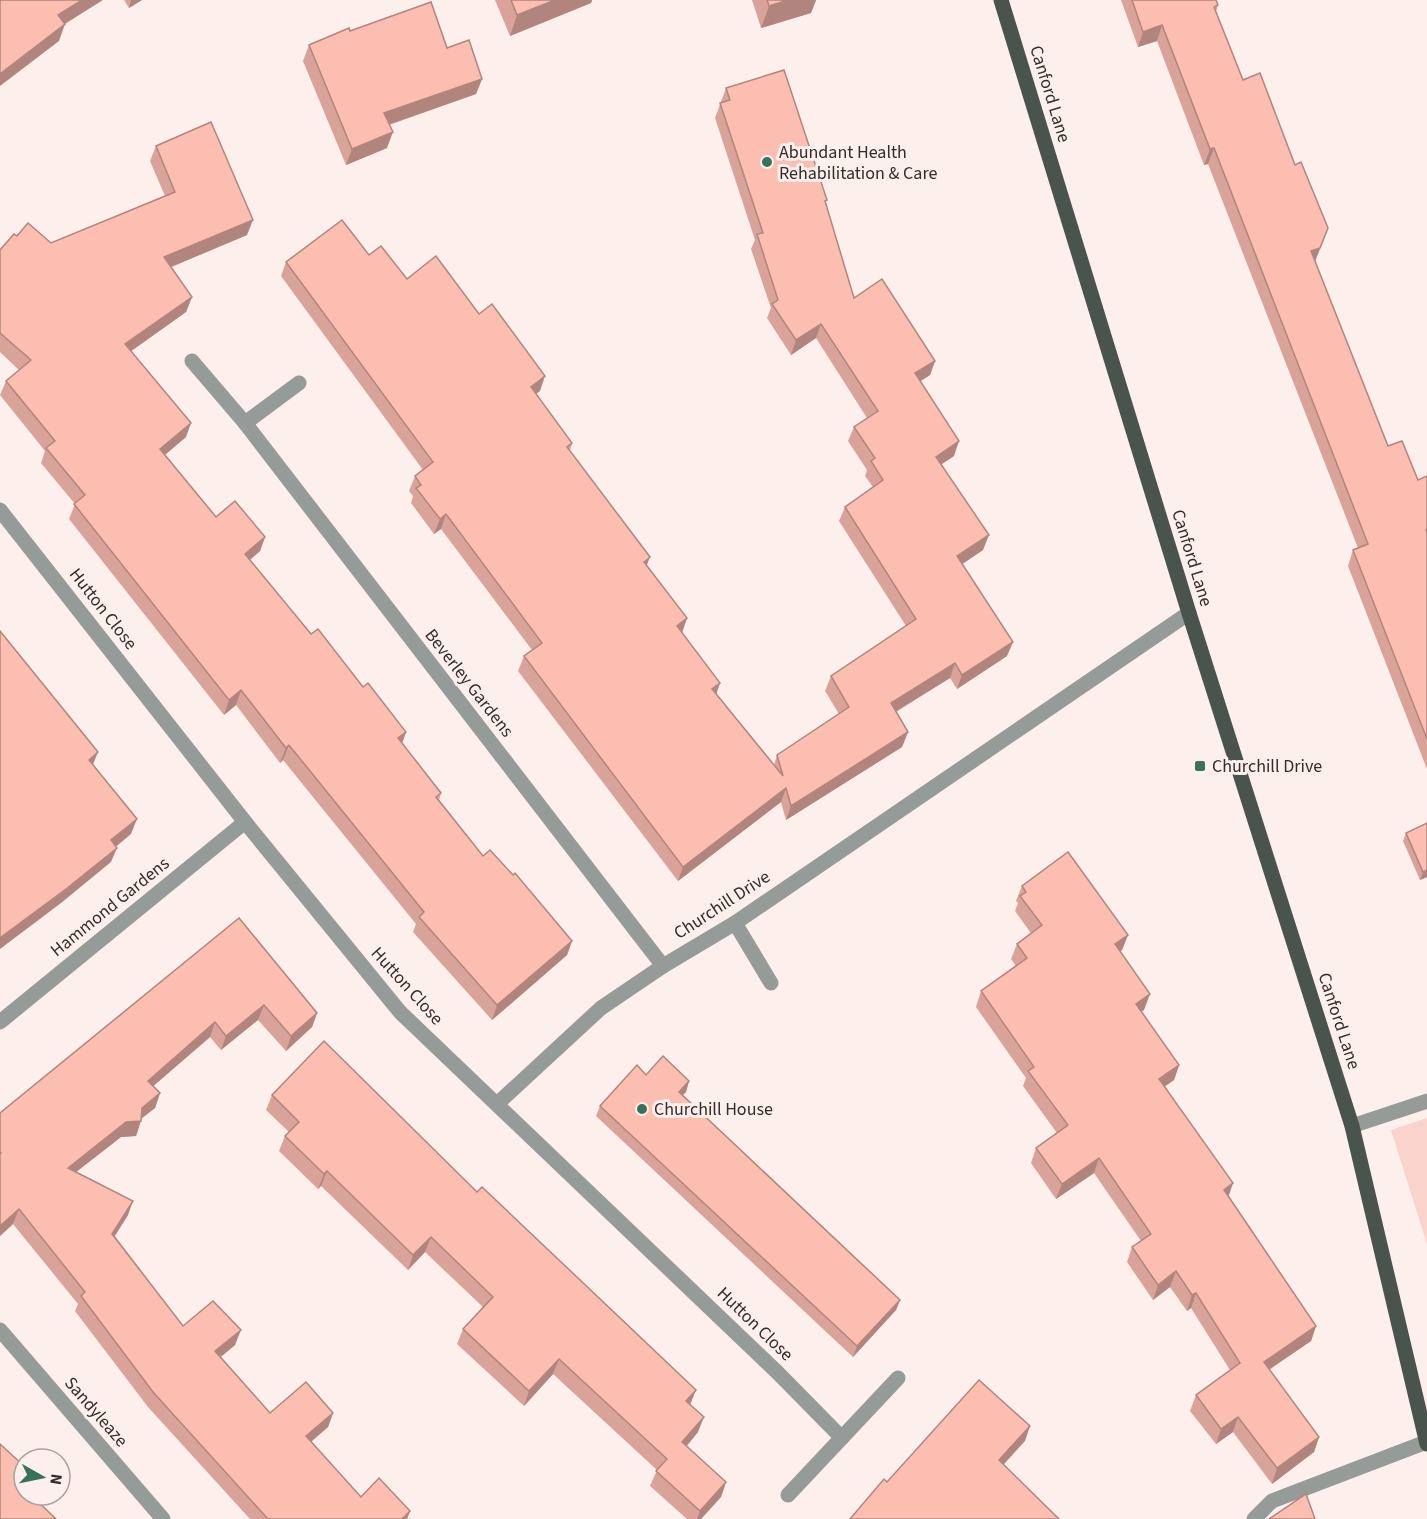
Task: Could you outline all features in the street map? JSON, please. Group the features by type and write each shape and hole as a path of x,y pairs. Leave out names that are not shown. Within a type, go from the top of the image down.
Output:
{"main road":[{"name":"Canford Lane","path":"1001,0 1189,613 1352,1126 1427,1443"}],"street":[{"name":"Beverley Gardens","path":"192,361 245,423 663,966"},
{"path":"245,423 299,383"},
{"name":"Hutton Close","path":"0,510 245,822 400,1012 842,1438"},
{"name":"Churchill Drive","path":"497,1104 601,1008 663,966 735,923 1189,613"},
{"name":"Hammond Gardens","path":"0,1022 245,822"},
{"path":"735,923 771,983"},
{"path":"1352,1126 1427,1101"},
{"name":"Sandyleaze","path":"0,1330 163,1519"},
{"path":"788,1495 898,1378"},
{"path":"1254,1519 1272,1501 1427,1443"}],"shaded area":[{"path":"1427,1118 1427,1244 1391,1130"}],"building":[{"path":"0,0 82,0 58,15 65,24 0,74"},
{"path":"511,0 555,0 517,15"},
{"path":"767,0 788,0 769,6"},
{"path":"1132,0 1216,0 1218,5 1214,7 1243,80 1260,73 1295,165 1301,162 1328,228 1320,248 1311,251 1388,446 1402,441 1418,480 1427,476 1427,739 1353,550 1368,544 1214,148 1210,149 1162,25 1143,32"},
{"path":"431,2 447,48 469,40 482,79 384,113 393,132 352,149 309,45 349,28 350,31"},
{"path":"784,70 827,200 825,201 854,298 882,279 935,361 915,373 959,441 936,457 989,535 957,556 1013,642 962,675 955,663 891,703 908,732 791,806 786,788 683,867 524,656 542,643 446,514 440,519 416,488 421,485 415,476 433,462 286,262 342,220 369,255 381,246 407,279 436,256 479,314 492,304 545,376 531,387 572,443 567,447 650,557 644,562 687,618 677,626 720,683 712,689 783,776 777,755 849,707 831,676 916,619 845,507 883,480 871,461 875,458 854,427 878,411 821,324 796,340 772,304 778,300 757,234 763,233 720,103 730,100 726,88"},
{"path":"211,122 253,220 164,257 192,297 125,344 191,423 160,449 216,517 235,501 265,537 245,554 311,634 318,629 363,687 368,683 406,732 398,738 441,793 436,797 483,856 490,850 513,875 515,873 572,941 497,1005 419,917 424,912 289,745 286,748 241,690 229,700 74,504 85,495 46,448 55,441 6,381 31,360 0,333 0,250 28,223 51,243 175,192 156,146"},
{"path":"0,631 98,752 89,760 137,819 111,840 117,848 0,938"},
{"path":"1427,823 1427,870 1423,872 1406,833"},
{"path":"1068,852 1128,935 1115,944 1150,994 1136,1004 1179,1065 1159,1079 1233,1183 1224,1190 1316,1326 1264,1362 1319,1437 1277,1468 1238,1417 1221,1429 1196,1395 1240,1363 1196,1293 1192,1295 1176,1271 1158,1285 1132,1247 1151,1234 1099,1158 1062,1184 1036,1148 1068,1125 1028,1071 1034,1067 981,991 1027,958 1017,944 1042,925 1020,896 1026,892 1022,886"},
{"path":"239,918 317,1013 291,1036 264,1005 226,1036 215,1022 148,1081 160,1093 142,1108 141,1121 126,1122 68,1168 133,1201 112,1234 183,1326 213,1301 241,1330 215,1351 270,1413 306,1382 333,1413 306,1436 361,1497 379,1478 410,1511 402,1519 268,1519 153,1392 81,1296 85,1292 19,1209 0,1226 0,1113"},
{"path":"324,1041 477,1192 482,1187 696,1390 686,1401 704,1417 682,1442 726,1482 700,1511 656,1471 667,1459 559,1359 529,1391 463,1329 493,1297 431,1237 413,1255 327,1171 324,1174 285,1136 299,1122 272,1095"},
{"path":"663,1056 689,1081 679,1092 900,1300 857,1346 600,1106 637,1065 646,1075"},
{"path":"979,1380 1030,1426 999,1460 1059,1519 850,1519 884,1479 887,1482"},
{"path":"0,1444 12,1455 12,1507 43,1507 56,1519 0,1519"},
{"path":"1306,1494 1315,1519 1269,1519"}],"place":[{"name":"Abundant Health Rehabilitation & Care","path":"767,162"},
{"name":"Churchill Drive","path":"1200,766"},
{"name":"Churchill House","path":"642,1109"}]}
